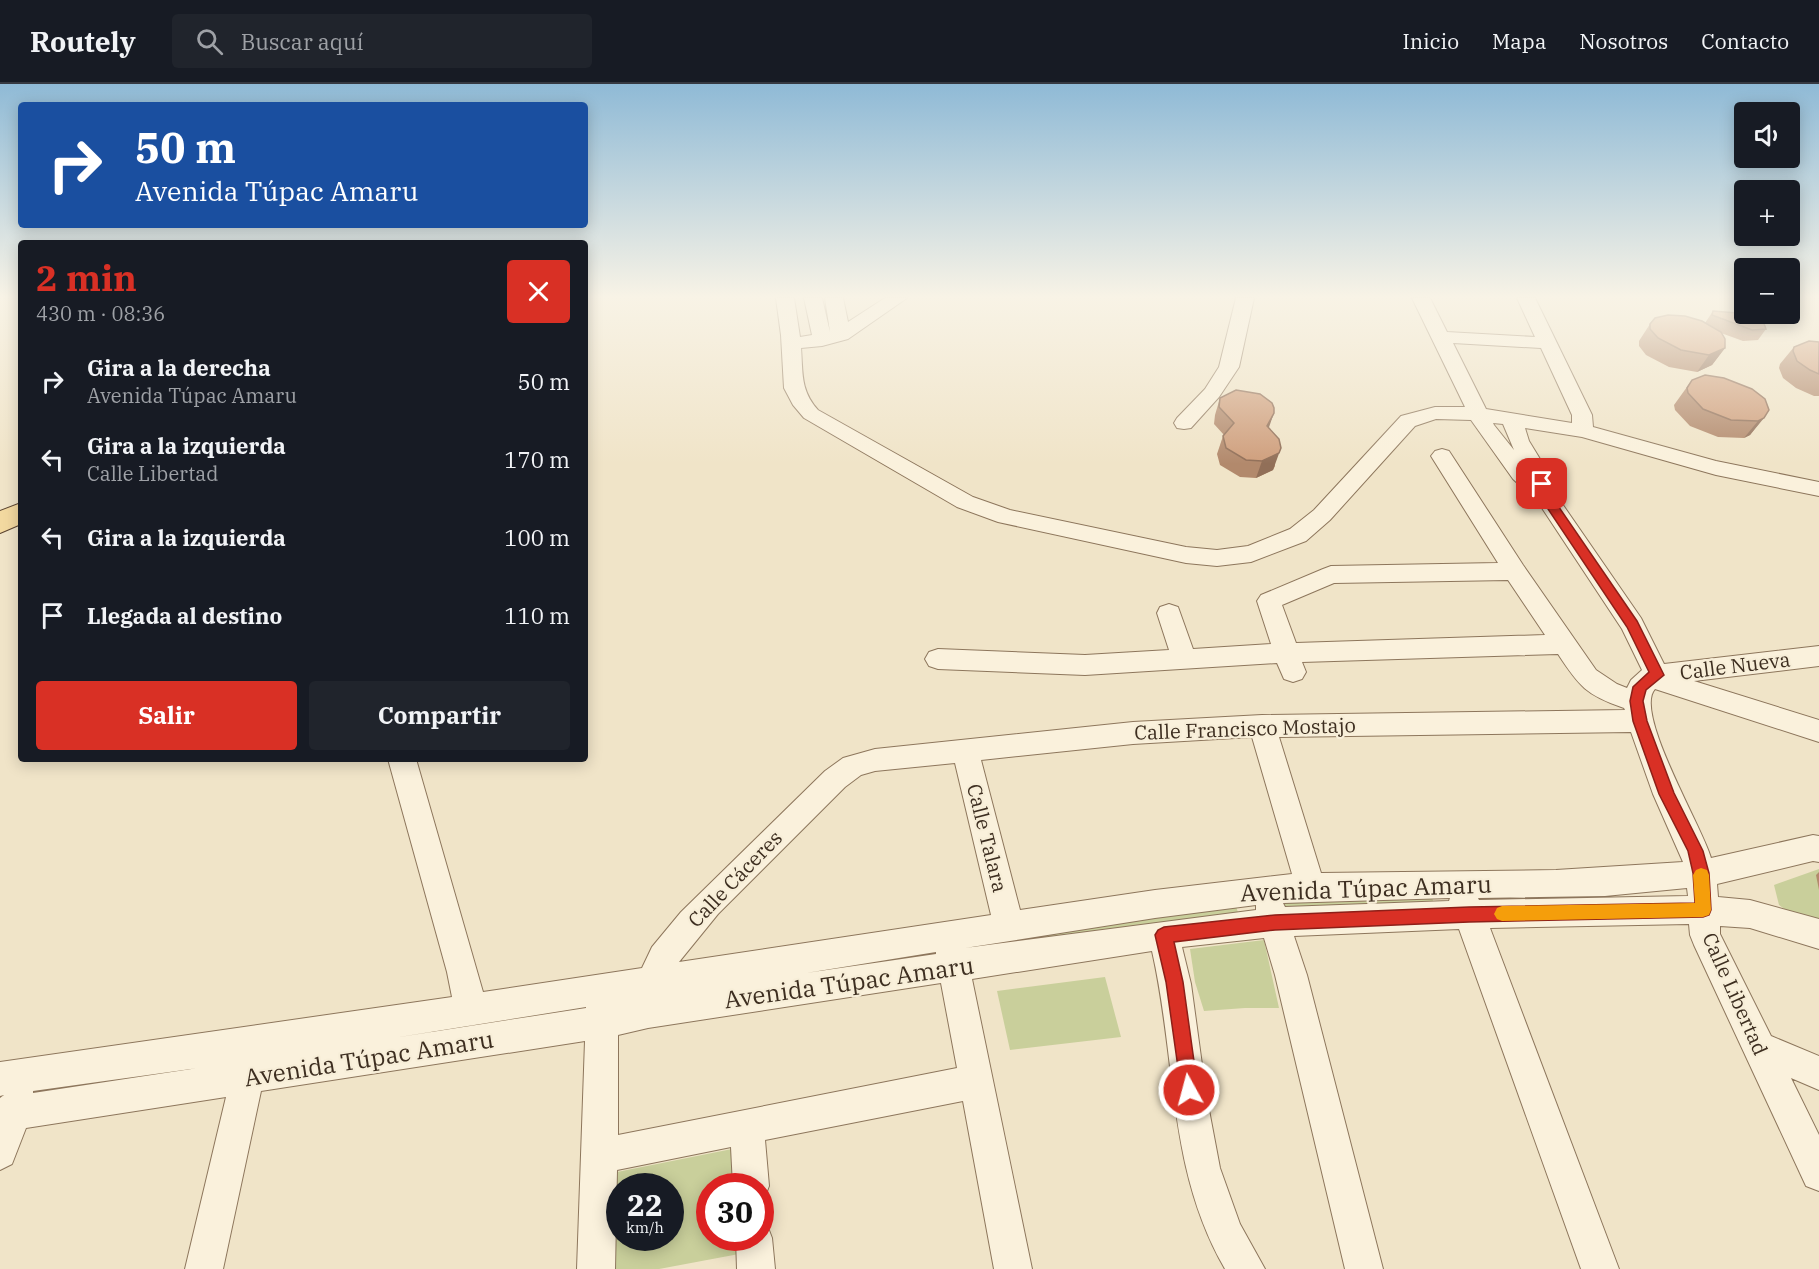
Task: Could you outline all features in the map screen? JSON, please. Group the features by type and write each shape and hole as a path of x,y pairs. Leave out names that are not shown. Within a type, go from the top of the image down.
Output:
{"main road":[{"path":"0,505 18,496"},
{"path":"0,523 18,514"}],"street":[{"path":"792,353 792,388 799,403 811,414 965,502 1006,517 1186,555 1217,558 1251,554 1298,535 1322,515 1408,421 1435,412 1478,414 1583,431 1716,468 1819,489"},
{"path":"1184,423 1212,393 1229,367 1232,353"},
{"path":"1449,353 1478,414 1521,474 1546,497 1632,625 1654,676 1819,731"},
{"path":"1553,353 1582,415 1583,431"},
{"path":"1512,421 1519,441 1538,472 1546,497"},
{"path":"1442,456 1515,571 1587,677 1638,711 1640,687 1654,676"},
{"path":"1290,663 1269,601 1331,575 1515,571"},
{"path":"1169,613 1184,659"},
{"path":"938,660 1084,665 1184,659 1290,663 1566,644"},
{"name":"Calle Nueva","path":"1654,676 1819,656"},
{"name":"Calle Francisco Mostajo","path":"853,766 902,755 1133,733 1638,711"},
{"name":"Calle Libertad","path":"1638,711 1667,794 1692,843 1701,873 1705,935 1819,1173"},
{"path":"1262,726 1311,887"},
{"name":"Calle Talara","path":"965,749 1010,926"},
{"path":"403,762 463,972 470,1008"},
{"name":"Calle Cáceres","path":"648,1012 651,980 666,953 701,911 835,779 853,766"},
{"name":"Avenida Túpac Amaru","path":"7,1114 246,1079 602,1022 951,952 1010,926 1264,890 1458,883 1578,883 1701,873 1739,867 1813,848 1819,849"},
{"path":"1458,883 1600,1269"},
{"path":"1264,890 1291,975 1364,1269"},
{"name":"Avenida Túpac Amaru","path":"14,1077 255,1043 651,980 1164,935 1275,922 1469,914 1703,910 1750,914 1819,934"},
{"path":"1164,935 1175,982 1194,1133 1209,1197 1246,1269"},
{"path":"951,952 1013,1269"},
{"path":"596,1269 603,987"},
{"path":"204,1269 255,1043"},
{"path":"1758,1047 1819,1073"},
{"path":"0,1152 14,1077"},
{"path":"600,1156 977,1080"},
{"path":"747,1127 750,1173"},
{"path":"755,1251 756,1269"}],"green space":[{"path":"1819,869 1819,928 1802,922 1779,905 1774,885"},
{"path":"1431,896 1437,910 1287,913 1283,899"},
{"path":"1236,906 1240,919 956,954 953,937"},
{"path":"1264,940 1279,1008 1204,1011 1195,982 1190,949"},
{"path":"1105,977 1121,1037 1010,1050 997,991"},
{"path":"732,1149 733,1173 696,1173 696,1251 739,1251 739,1254 659,1269 610,1269 610,1251 684,1251 684,1173 612,1173"}],"building":[{"path":"1794,353 1819,353 1819,374 1810,370 1797,361"},
{"path":"1705,375 1724,378 1752,389 1765,399 1769,410 1764,418 1758,421 1731,420 1703,409 1688,393 1687,388 1692,380"},
{"path":"1236,390 1260,394 1272,403 1274,413 1267,426 1279,439 1281,448 1279,453 1262,461 1246,460 1226,448 1223,436 1234,423 1219,407 1220,398"}],"slow traffic":[{"path":"1502,914 1703,910 1701,875"}],"route":[{"path":"1189,1090 1175,982 1164,935 1275,922 1469,914 1703,910 1699,862 1667,794 1640,721 1636,701 1640,687 1650,677 1657,675 1632,625 1546,497 1542,484"}]}
